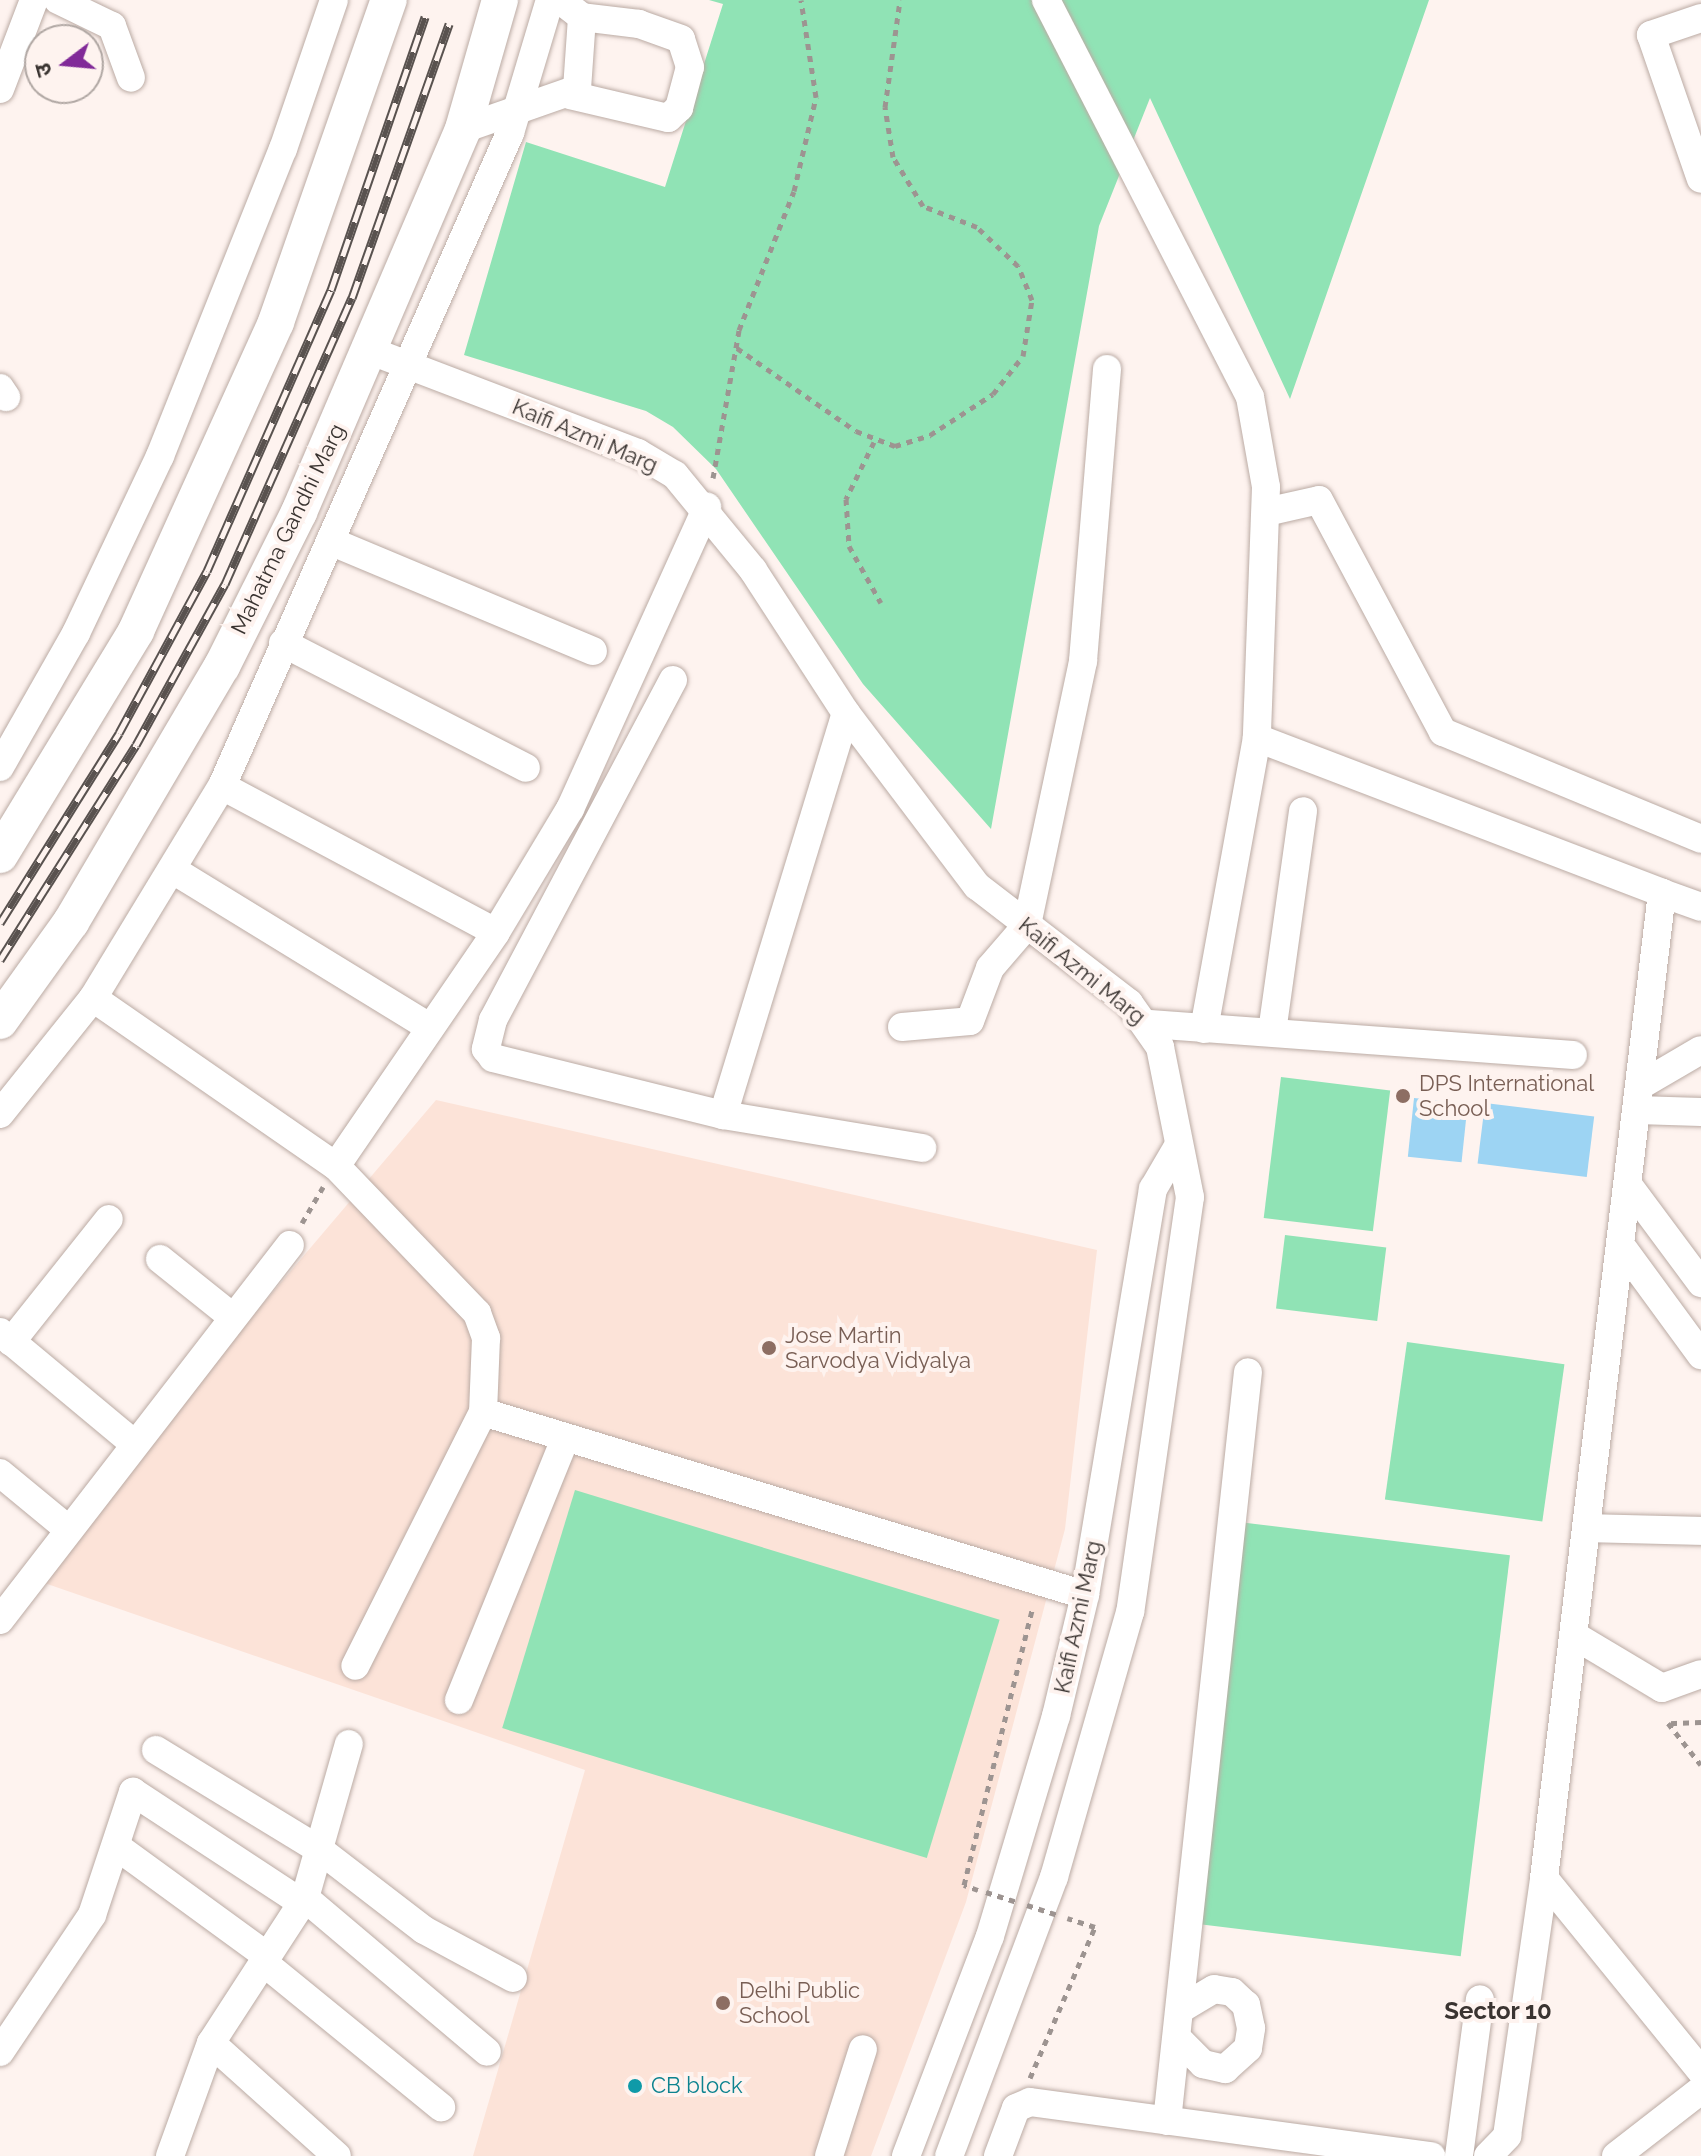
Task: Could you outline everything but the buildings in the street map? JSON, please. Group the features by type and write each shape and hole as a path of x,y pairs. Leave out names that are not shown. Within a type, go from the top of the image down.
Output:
{"main road":[{"path":"0,855 142,617 276,322 389,0"},
{"name":"Mahatma Gandhi Marg","path":"0,1021 71,922 222,666 371,351 463,129 500,0"}],"street":[{"path":"0,89 34,0"},
{"path":"58,0 112,26 131,78"},
{"path":"0,767 76,633 160,456 283,149 334,0"},
{"path":"0,1114 93,998 222,786 283,643 411,367 516,112 550,0"},
{"path":"463,129 570,95 668,118 679,108 690,67 681,39 639,24 582,17 557,0"},
{"path":"1046,0 1245,383 1266,512 1257,738 1204,1029"},
{"path":"570,95 585,51 582,17"},
{"path":"1701,18 1651,35 1701,179"},
{"name":"Kaifi Azmi Marg","path":"371,351 638,453 707,507 846,713 977,886 1150,1024 1164,1062 1177,1148 1153,1189 1085,1595 990,1936 906,2156"},
{"path":"902,1027 970,1021 990,968 1027,925 1083,661 1107,369"},
{"path":"1266,512 1319,500 1443,732 1701,839"},
{"path":"336,1166 428,1026 496,932 570,809 707,507"},
{"path":"330,541 593,651"},
{"path":"283,643 526,768"},
{"path":"673,680 493,1020 486,1049 493,1058 723,1115 922,1148"},
{"path":"723,1115 846,713"},
{"path":"1257,738 1701,907"},
{"path":"222,786 496,932"},
{"path":"1272,1032 1303,811"},
{"path":"173,870 428,1026"},
{"path":"1488,2156 1507,2136 1544,1878 1662,893"},
{"path":"93,998 336,1166 477,1313 486,1338 483,1412 355,1666"},
{"path":"1150,1024 1573,1055"},
{"path":"1639,1098 1701,1050"},
{"path":"1639,1098 1701,1112"},
{"path":"949,2156 1054,1877 1130,1612 1186,1243 1190,1197 1177,1148"},
{"path":"1629,1186 1701,1283"},
{"path":"109,1219 6,1337 133,1443"},
{"path":"0,1620 230,1315 290,1245"},
{"path":"1622,1247 1701,1355"},
{"path":"160,1259 230,1315"},
{"path":"1167,2121 1248,1372"},
{"path":"483,1412 1085,1595"},
{"path":"459,1700 565,1439"},
{"path":"0,1473 68,1529"},
{"path":"1588,1528 1701,1531"},
{"path":"1575,1636 1662,1688 1701,1674"},
{"path":"170,2156 211,2043 303,1901 349,1744"},
{"path":"156,1750 320,1850 424,1930 513,1978"},
{"path":"0,2052 92,1915 133,1792 303,1901 487,2052"},
{"path":"116,1846 265,1959 441,2107"},
{"path":"1544,1878 1701,2071"},
{"path":"1177,2038 1203,2064 1225,2069 1248,2048 1251,2028 1246,2005 1232,1992 1197,1994 1181,2009"},
{"path":"1459,2156 1480,1999"},
{"path":"211,2043 337,2156"},
{"path":"829,2156 863,2049"},
{"path":"1616,2156 1701,2090"},
{"path":"998,2156 1016,2108 1030,2102 1431,2156"}],"path":[{"path":"707,507 737,348 794,191 816,97 801,0"},
{"path":"737,348 874,442 911,443 993,394 1023,356 1031,331 1032,300 1018,266 977,227 923,206 893,157 885,107 900,0"},
{"path":"874,442 846,499 849,546 881,603"},
{"path":"290,1245 336,1166"},
{"path":"1017,1902 964,1885 1039,1581"},
{"path":"1701,1722 1668,1723 1701,1765"},
{"path":"1016,2108 1095,1927 1027,1905"}],"shaded area":[{"path":"436,1100 1097,1250 1065,1529 966,1902 871,2156 473,2156 585,1770 30,1578"}],"green space":[{"path":"709,0 1429,0 1290,399 1150,98 1099,226 991,829 863,684 716,469 673,427 646,411 464,355 526,142 665,187 723,4"},
{"path":"1281,1077 1390,1090 1373,1231 1264,1218"},
{"path":"1285,1235 1386,1247 1377,1321 1276,1308"},
{"path":"1407,1342 1564,1364 1542,1522 1385,1499"},
{"path":"575,1490 1000,1620 927,1858 502,1728"},
{"path":"1239,1522 1510,1555 1461,1956 1190,1923"}],"water":[{"path":"1414,1098 1468,1104 1462,1162 1408,1157"},
{"path":"1485,1103 1594,1116 1587,1177 1478,1164"}],"railway":[{"path":"0,923 119,733 207,571 331,290 425,17"},
{"path":"0,960 136,745 225,584 352,298 449,24"}],"place":[{"name":"DPS International School","path":"1403,1096"},
{"name":"Jose Martin Sarvodya Vidyalya","path":"769,1348"},
{"name":"Delhi Public School","path":"723,2003"},
{"name":"CB block","path":"635,2086"}],"district":[{"name":"Sector 10","path":"1498,2011"}]}
